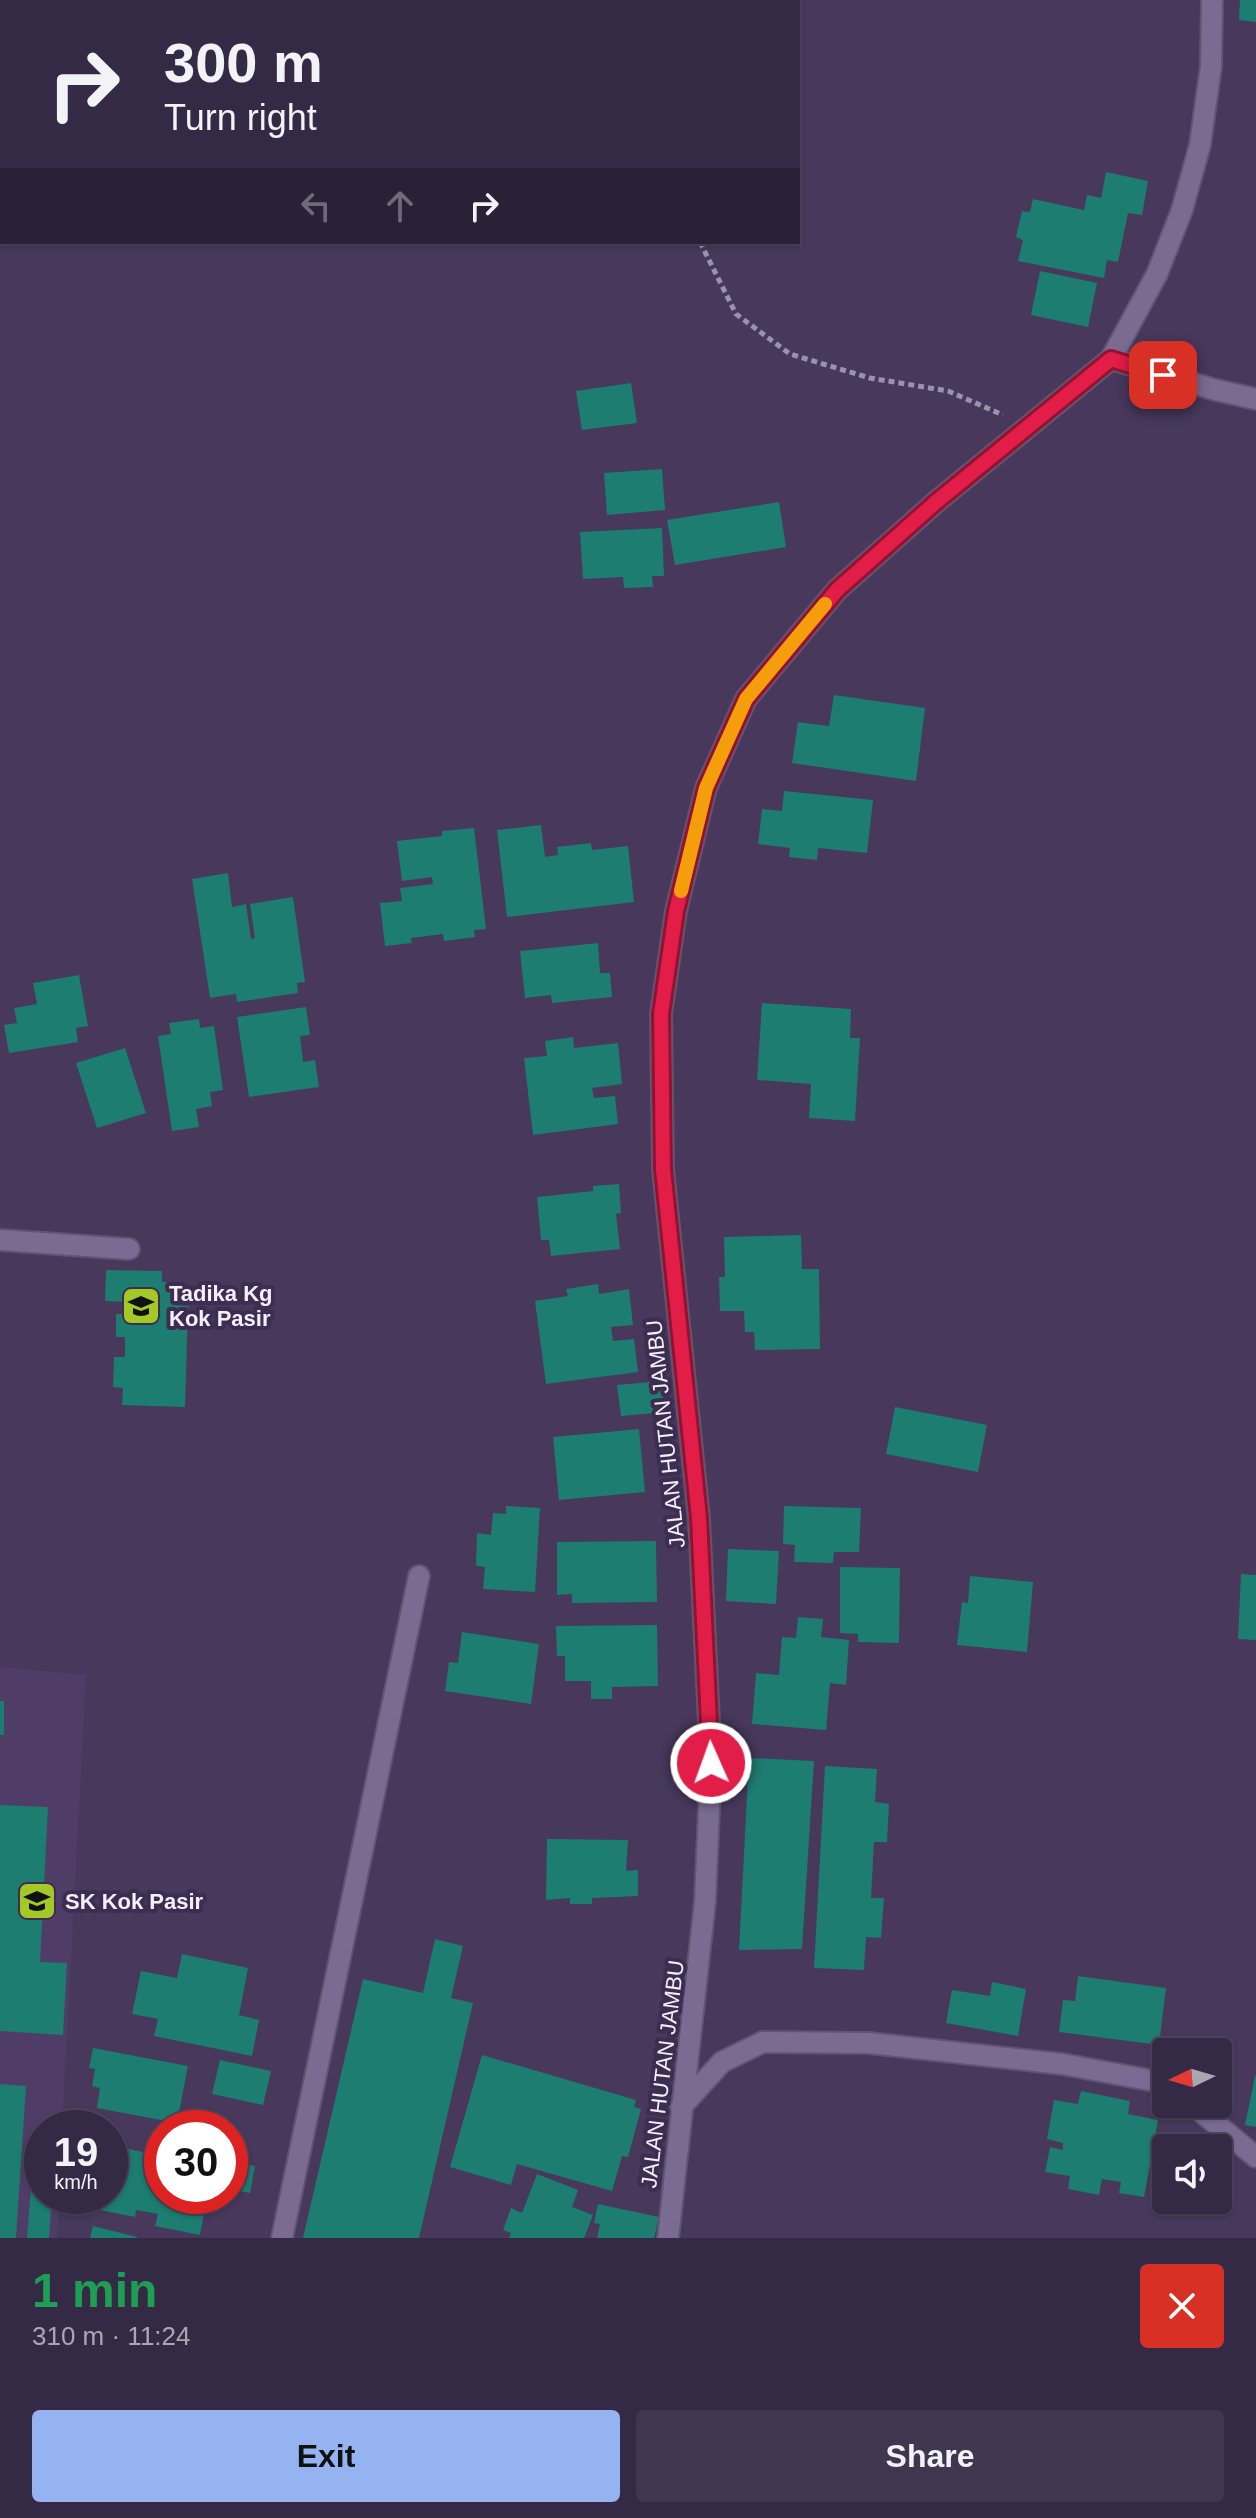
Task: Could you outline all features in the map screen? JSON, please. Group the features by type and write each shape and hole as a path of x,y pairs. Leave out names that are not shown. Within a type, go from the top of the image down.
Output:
{"street":[{"name":"JALAN HUTAN JAMBU","path":"668,2238 705,1902 711,1763 699,1518 663,1169 661,1014 676,911 706,788 746,699 837,590 936,502 1111,359 1157,274 1182,210 1200,145 1211,66 1212,0"},
{"path":"1111,359 1256,399"},
{"path":"0,1240 129,1249"},
{"path":"282,2238 419,1576"},
{"path":"681,2107 722,2062 763,2042 869,2043 1062,2064 1152,2081"},
{"path":"1209,2118 1256,2157"}],"path":[{"path":"701,244 736,314 790,354 870,378 948,391 1029,426"}],"shaded area":[{"name":"SK Kok Pasir","path":"0,1667 86,1675 63,2110 24,2110 24,2214 58,2214 57,2238 0,2238"}],"building":[{"path":"1240,0 1256,0 1256,22 1239,20"},
{"path":"1106,172 1148,181 1142,215 1128,213 1118,262 1107,260 1104,278 1018,261 1023,240 1016,237 1022,211 1030,212 1033,199 1084,210 1087,195 1101,198"},
{"path":"1040,271 1097,283 1088,327 1031,315"},
{"path":"631,383 637,423 582,430 576,391"},
{"path":"662,469 665,510 607,515 604,473"},
{"path":"779,502 786,547 675,565 667,520"},
{"path":"662,528 664,576 652,576 653,587 624,588 623,577 583,579 580,532"},
{"path":"834,695 925,708 916,781 792,763 798,722 829,726"},
{"path":"784,791 873,800 867,853 818,848 817,860 789,857 790,848 758,844 762,809 782,811"},
{"path":"541,825 545,857 558,855 557,847 591,843 592,850 628,846 634,902 507,917 497,830"},
{"path":"474,828 486,929 474,930 475,937 444,941 443,934 411,938 412,943 385,946 380,903 402,901 400,888 433,884 432,877 402,881 397,841 442,836 442,831"},
{"path":"228,873 232,907 246,904 251,939 255,938 250,904 293,897 305,982 297,983 298,993 237,1002 236,994 210,998 192,879"},
{"path":"598,943 600,973 610,973 612,997 552,1003 551,995 525,998 520,951"},
{"path":"79,975 88,1026 76,1028 78,1042 9,1053 4,1025 17,1023 14,1008 37,1004 33,983"},
{"path":"762,1003 851,1009 850,1038 860,1038 855,1121 809,1118 811,1084 757,1080"},
{"path":"306,1007 310,1035 300,1036 303,1062 315,1060 319,1087 249,1097 237,1017"},
{"path":"199,1019 200,1028 214,1026 223,1090 210,1092 212,1106 196,1109 199,1127 172,1131 158,1036 171,1034 169,1023"},
{"path":"573,1037 574,1048 618,1043 622,1084 592,1088 594,1098 615,1096 618,1124 533,1135 524,1058 547,1056 545,1041"},
{"path":"125,1048 146,1113 97,1128 76,1063"},
{"path":"619,1184 621,1213 616,1214 620,1249 551,1256 549,1240 541,1240 537,1197 593,1191 593,1186"},
{"path":"801,1235 802,1269 819,1269 820,1349 755,1350 754,1332 745,1332 744,1311 720,1311 719,1277 725,1277 724,1237"},
{"path":"106,1270 162,1271 162,1282 174,1282 173,1305 188,1306 185,1407 122,1405 123,1388 113,1387 114,1357 125,1357 125,1337 116,1337 116,1314 129,1314 129,1302 105,1301"},
{"path":"598,1284 599,1294 629,1289 633,1325 611,1327 613,1341 634,1339 638,1372 546,1384 535,1301 568,1296 566,1289"},
{"path":"663,1381 666,1412 621,1416 617,1385"},
{"path":"895,1407 987,1425 978,1472 886,1454"},
{"path":"639,1429 645,1492 559,1500 553,1437"},
{"path":"506,1506 540,1508 535,1592 483,1589 485,1567 476,1566 477,1533 491,1535 493,1513 506,1514"},
{"path":"784,1506 861,1508 859,1552 834,1552 833,1563 794,1562 795,1545 783,1544"},
{"path":"656,1541 657,1602 572,1603 572,1594 557,1595 557,1542"},
{"path":"728,1549 779,1551 776,1604 726,1601"},
{"path":"840,1567 900,1568 899,1643 858,1642 858,1634 840,1633"},
{"path":"1241,1574 1256,1575 1256,1640 1238,1639"},
{"path":"970,1576 1033,1582 1027,1652 957,1645 962,1602 968,1603"},
{"path":"798,1617 823,1619 821,1637 849,1640 846,1685 830,1683 826,1730 752,1724 756,1673 779,1675 782,1637 796,1638"},
{"path":"657,1625 658,1686 612,1687 612,1699 591,1699 591,1681 565,1681 565,1656 557,1656 556,1626"},
{"path":"462,1632 539,1644 531,1704 445,1691 449,1662 458,1663"},
{"path":"0,1701 4,1701 4,1735 0,1735"},
{"path":"749,1758 814,1761 802,1949 739,1950"},
{"path":"825,1766 877,1769 875,1802 889,1804 887,1842 874,1842 871,1898 884,1898 881,1938 866,1937 864,1970 814,1968"},
{"path":"0,1805 48,1807 40,1962 67,1963 63,2035 0,2031"},
{"path":"547,1839 628,1840 626,1871 638,1870 638,1896 592,1898 592,1904 570,1904 570,1898 546,1900"},
{"path":"435,1939 463,1946 451,1998 473,2003 419,2238 303,2238 363,1979 423,1993"},
{"path":"182,1954 248,1968 239,2015 259,2020 252,2056 154,2036 158,2019 132,2014 141,1971 177,1978"},
{"path":"1078,1976 1166,1988 1160,2038 1152,2038 1152,2044 1059,2032 1063,2000 1075,2001"},
{"path":"992,1982 1026,1989 1018,2036 946,2023 952,1990 990,1996"},
{"path":"93,2048 188,2066 180,2110 144,2110 144,2117 128,2114 128,2110 97,2108 100,2088 92,2086 95,2069 89,2068"},
{"path":"482,2055 636,2100 634,2107 641,2109 628,2157 622,2156 612,2191 517,2164 511,2185 450,2167"},
{"path":"220,2060 271,2071 263,2105 212,2094"},
{"path":"1256,2076 1256,2127 1245,2125"},
{"path":"0,2084 26,2086 16,2238 0,2238"},
{"path":"1081,2091 1130,2101 1128,2114 1158,2120 1155,2134 1152,2134 1144,2197 1119,2193 1121,2182 1102,2179 1099,2195 1068,2189 1070,2176 1045,2172 1050,2147 1063,2150 1063,2143 1047,2139 1054,2100 1078,2104"},
{"path":"128,2149 144,2152 144,2211 136,2210 135,2217 120,2214 128,2214"},
{"path":"248,2164 255,2166 248,2193"},
{"path":"537,2174 578,2190 572,2207 593,2215 584,2238 509,2238 511,2233 503,2230 511,2208 522,2213"},
{"path":"598,2204 659,2217 654,2238 597,2238 600,2224 594,2223"},
{"path":"29,2214 51,2214 49,2238 27,2238"},
{"path":"158,2214 204,2214 200,2235 155,2226"},
{"path":"93,2226 137,2237 137,2238 90,2238"}],"slow traffic":[{"path":"681,891 706,788 746,699 825,604"}],"place":[{"name":"Tadika Kg Kok Pasir","path":"141,1306"},
{"name":"SK Kok Pasir","path":"37,1901"}],"route":[{"path":"711,1763 707,1632 699,1518 663,1169 661,1014 676,911 706,788 746,699 837,590 936,502 1111,359 1163,375"}]}
